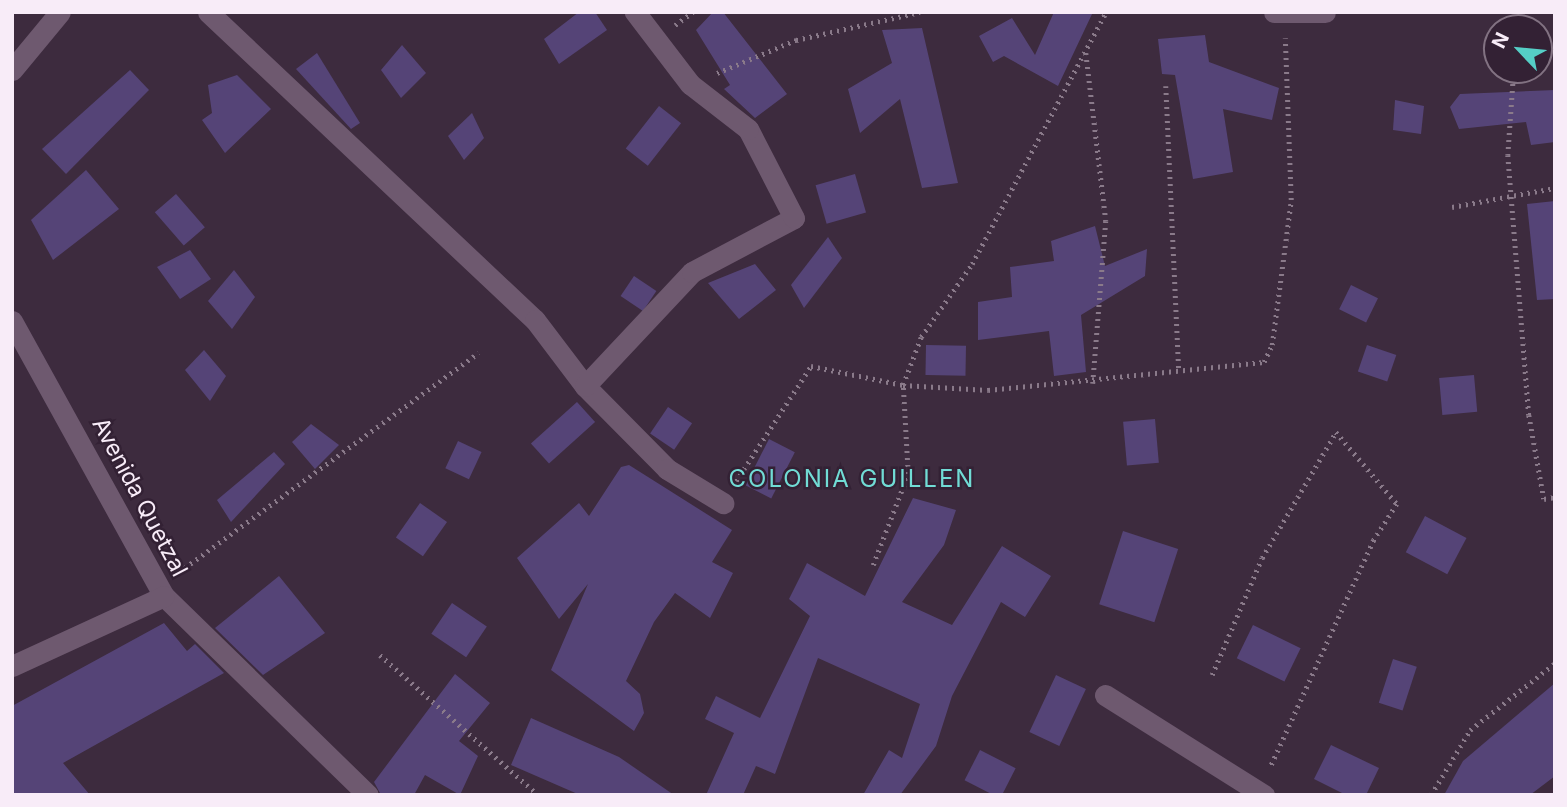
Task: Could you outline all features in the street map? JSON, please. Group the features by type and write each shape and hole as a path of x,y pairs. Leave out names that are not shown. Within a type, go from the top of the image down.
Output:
{"street":[{"path":"12,70 60,12"},
{"path":"208,12 535,320 585,386 667,469 723,503"},
{"path":"585,386 692,272 794,218 748,130 690,84 635,12"},
{"path":"1279,14 1325,12"},
{"name":"Avenida Quetzal","path":"12,321 161,592 368,795"},
{"path":"12,666 161,592"},
{"path":"1105,695 1262,793"}],"path":[{"path":"690,84 796,40 920,12"},
{"path":"873,565 908,474 904,385 921,337 972,264 1106,12"},
{"path":"723,503 805,368 904,385 988,390 1093,383 1264,362 1272,345 1291,200 1279,14"},
{"path":"1086,51 1106,221 1093,383"},
{"path":"1513,84 1508,155 1529,415 1544,499 1555,497"},
{"path":"1166,86 1179,373"},
{"path":"1452,207 1513,192 1555,188"},
{"path":"161,592 478,353"},
{"path":"1212,675 1262,558 1336,432 1397,504 1374,540 1262,793"},
{"path":"380,655 538,795"},
{"path":"1431,795 1470,730 1555,663"}],"building":[{"path":"579,12 595,12 607,30 559,64 544,39"},
{"path":"713,12 723,12 787,94 755,118 724,89 730,85 696,30"},
{"path":"1054,12 1093,12 1058,86 1004,56 993,62 979,36 1012,18 1035,55"},
{"path":"922,28 958,183 922,188 900,99 860,133 848,89 892,63 882,30"},
{"path":"1205,35 1209,62 1279,88 1272,120 1223,109 1233,172 1193,179 1175,75 1162,74 1158,39"},
{"path":"402,45 426,73 401,98 381,70"},
{"path":"317,53 360,123 351,129 296,69"},
{"path":"130,70 149,90 66,174 42,149"},
{"path":"237,75 271,109 225,153 202,120 212,113 208,85"},
{"path":"1555,90 1555,142 1531,145 1526,122 1459,129 1450,107 1460,94"},
{"path":"1395,100 1424,106 1421,134 1393,130"},
{"path":"659,106 681,123 648,166 626,149"},
{"path":"472,113 484,138 464,160 448,136"},
{"path":"86,170 119,209 53,260 31,220"},
{"path":"855,174 866,212 827,224 816,185"},
{"path":"176,194 205,227 184,246 155,212"},
{"path":"1555,201 1555,299 1537,300 1527,204"},
{"path":"1095,226 1105,266 1147,249 1145,276 1081,315 1086,372 1054,376 1049,331 978,340 978,302 1012,297 1010,267 1054,261 1051,241"},
{"path":"828,237 842,258 804,308 791,285"},
{"path":"190,250 211,279 180,299 157,267"},
{"path":"755,264 776,290 739,319 708,283"},
{"path":"234,270 255,297 232,329 208,301"},
{"path":"634,276 656,291 643,311 621,296"},
{"path":"1351,285 1378,298 1366,322 1339,309"},
{"path":"926,345 966,346 965,376 925,375"},
{"path":"1367,345 1396,355 1387,382 1358,371"},
{"path":"204,350 226,376 210,401 185,370"},
{"path":"1474,375 1477,412 1442,415 1439,378"},
{"path":"577,402 595,422 549,464 531,443"},
{"path":"668,407 692,423 674,450 650,434"},
{"path":"1155,419 1159,463 1127,466 1123,422"},
{"path":"311,424 339,445 315,469 292,442"},
{"path":"769,439 795,452 771,498 745,485"},
{"path":"458,441 482,452 469,479 445,468"},
{"path":"274,452 285,464 231,522 217,500"},
{"path":"629,465 732,530 712,562 733,573 710,618 675,593 654,622 626,681 640,694 644,713 634,731 551,670 588,584 559,619 517,558 579,503 589,516 621,467"},
{"path":"913,498 956,510 944,545 902,602 952,625 1002,546 1051,576 1025,617 1001,602 952,696 936,746 900,795 863,795 889,750 902,758 920,704 818,658 775,774 756,766 743,795 706,795 734,733 705,719 716,696 760,718 810,616 789,599 807,563 865,596"},
{"path":"420,503 447,522 423,556 396,537"},
{"path":"1425,516 1466,538 1447,574 1406,552"},
{"path":"1123,531 1178,549 1154,622 1099,604"},
{"path":"279,576 325,633 263,675 215,628"},
{"path":"452,603 487,626 466,657 431,634"},
{"path":"164,623 187,651 195,644 224,673 63,763 90,795 12,795 12,706"},
{"path":"1253,625 1301,648 1284,681 1237,658"},
{"path":"1393,659 1417,667 1403,710 1379,703"},
{"path":"455,674 490,703 459,741 478,756 460,795 425,775 414,795 381,795 374,782"},
{"path":"1056,675 1086,689 1059,746 1029,732"},
{"path":"1555,683 1555,776 1530,795 1444,795 1463,761"},
{"path":"531,718 619,757 674,795 580,795 511,765"},
{"path":"1331,745 1379,768 1366,795 1346,795 1314,779"},
{"path":"980,750 1016,768 1002,795 993,795 965,780"}],"district":[{"name":"COLONIA GUILLEN","path":"852,479"}]}
